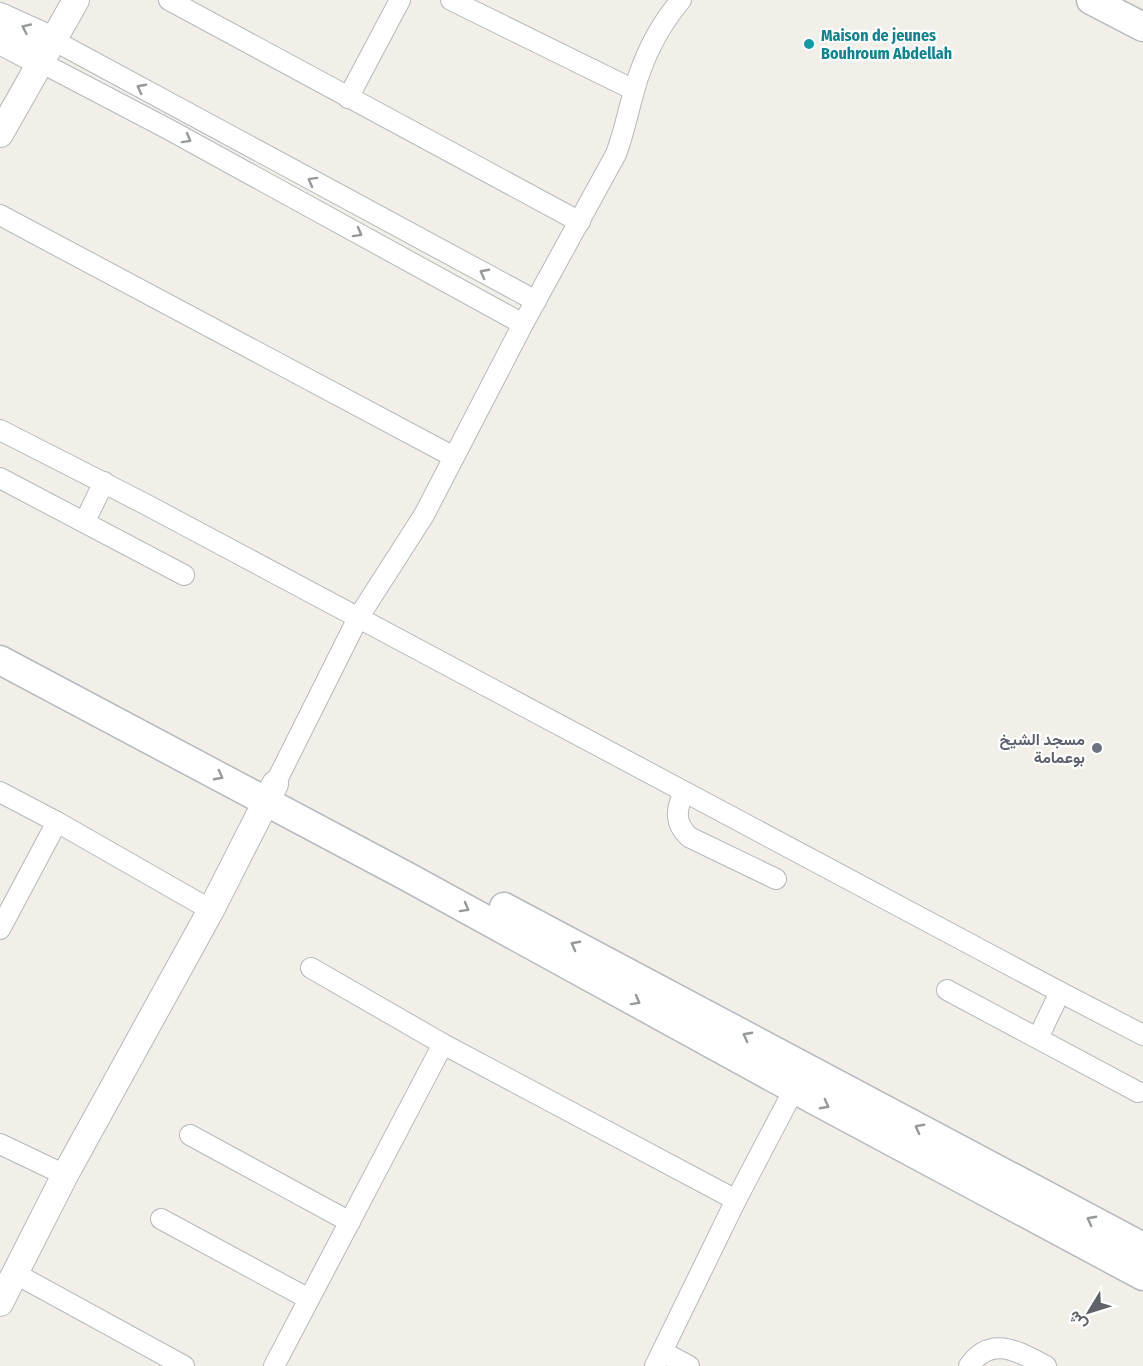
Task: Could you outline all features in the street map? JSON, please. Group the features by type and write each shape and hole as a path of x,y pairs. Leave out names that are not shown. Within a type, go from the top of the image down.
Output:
{"main road":[{"path":"1091,0 1143,27"},
{"path":"1126,0 1143,9"},
{"path":"0,640 270,793 800,1078 1143,1276"},
{"path":"0,660 270,793"},
{"path":"800,1078 1143,1247"}],"street":[{"path":"0,134 76,0"},
{"path":"169,0 580,222"},
{"path":"348,98 399,0"},
{"path":"451,0 634,90"},
{"path":"0,1303 8,1270 65,1175 211,910 358,618 424,515 523,324 616,154 625,131 634,90 656,36 681,0"},
{"path":"0,16 47,51 178,134 523,324"},
{"path":"0,41 47,51 536,301"},
{"path":"0,214 454,457"},
{"path":"0,430 104,482 358,618 467,683 684,792 1143,1035"},
{"path":"0,478 184,575"},
{"path":"85,521 104,482"},
{"path":"0,792 211,910"},
{"path":"684,792 677,810 677,818 683,831 689,837 776,879"},
{"path":"0,929 57,822"},
{"path":"311,968 443,1044 736,1200"},
{"path":"947,990 1138,1092"},
{"path":"1038,1038 1060,992"},
{"path":"274,1366 443,1044"},
{"path":"689,1366 659,1359 736,1200 800,1078"},
{"path":"189,1136 350,1222"},
{"path":"0,1144 65,1175"},
{"path":"161,1219 309,1299"},
{"path":"8,1270 184,1366"},
{"path":"969,1366 980,1354 999,1348 1019,1352 1046,1366"}],"place":[{"name":"Maison de jeunes Bouhroum Abdellah","path":"809,44"},
{"name":"مسجد الشيخ بوعمامة","path":"1097,748"}]}
